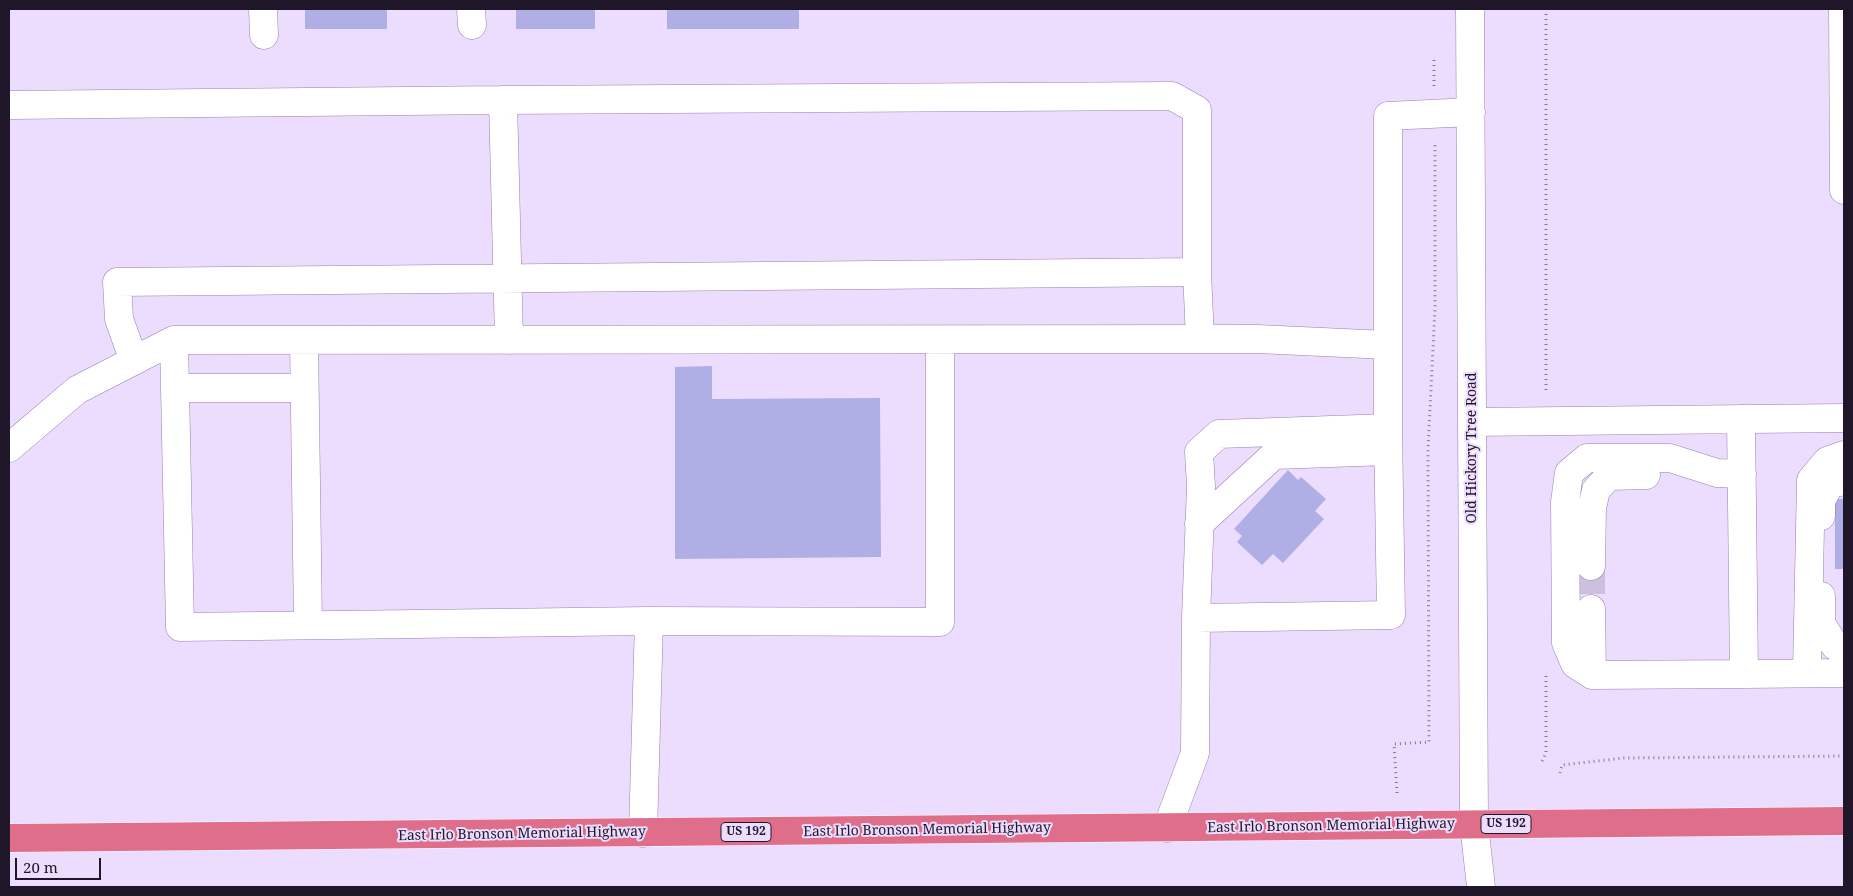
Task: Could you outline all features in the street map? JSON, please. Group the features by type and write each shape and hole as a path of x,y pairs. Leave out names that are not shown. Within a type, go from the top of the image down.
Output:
{"highway":[{"name":"East Irlo Bronson Memorial Highway","path":"9,838 1844,821"}],"street":[{"name":"Old Hickory Tree Road","path":"1470,9 1474,824 1481,887"},
{"path":"1843,9 1844,190"},
{"path":"9,105 1172,96 1197,110 1197,272 1200,339"},
{"path":"504,100 508,340"},
{"path":"1196,618 1392,615 1388,440 1388,116 1471,112"},
{"path":"134,360 119,319 117,282 1197,272"},
{"path":"9,448 77,390 174,340 1257,339 1388,345"},
{"path":"174,340 180,627 649,621 940,622 940,340"},
{"path":"304,340 308,624"},
{"path":"175,388 304,388"},
{"path":"1472,422 1844,418"},
{"path":"1741,419 1730,473 1744,674"},
{"path":"1167,828 1195,753 1200,452 1219,434 1388,440"},
{"path":"1200,524 1274,455 1388,440"},
{"path":"1807,672 1811,480 1826,461 1844,455"},
{"path":"1730,473 1670,458 1587,458 1569,473 1565,502 1566,643 1575,664 1592,675 1844,673"},
{"path":"1591,566 1592,508 1596,490 1609,476 1730,473"},
{"path":"1844,481 1830,484 1821,501 1821,623 1835,646 1844,652"},
{"path":"1591,609 1592,675"},
{"path":"643,833 649,621"}],"path":[{"path":"1546,9 1546,421"},
{"path":"1397,793 1394,744 1428,742 1428,448 1435,308 1434,60"},
{"path":"1542,760 1546,753 1546,665"},
{"path":"1560,773 1562,765 1624,758 1844,756"}],"building":[{"path":"305,9 387,9 387,29 305,29"},
{"path":"516,9 595,9 595,29 516,29"},
{"path":"667,9 799,9 799,29 667,29"},
{"path":"712,366 712,399 880,398 881,557 675,559 675,367"},
{"path":"1288,470 1298,480 1301,477 1326,499 1315,511 1324,519 1283,563 1273,554 1262,565 1237,542 1242,536 1234,529"},
{"path":"1835,499 1844,499 1844,569 1835,569"}],"tunnel":[{"path":"1591,566 1591,609"}]}
